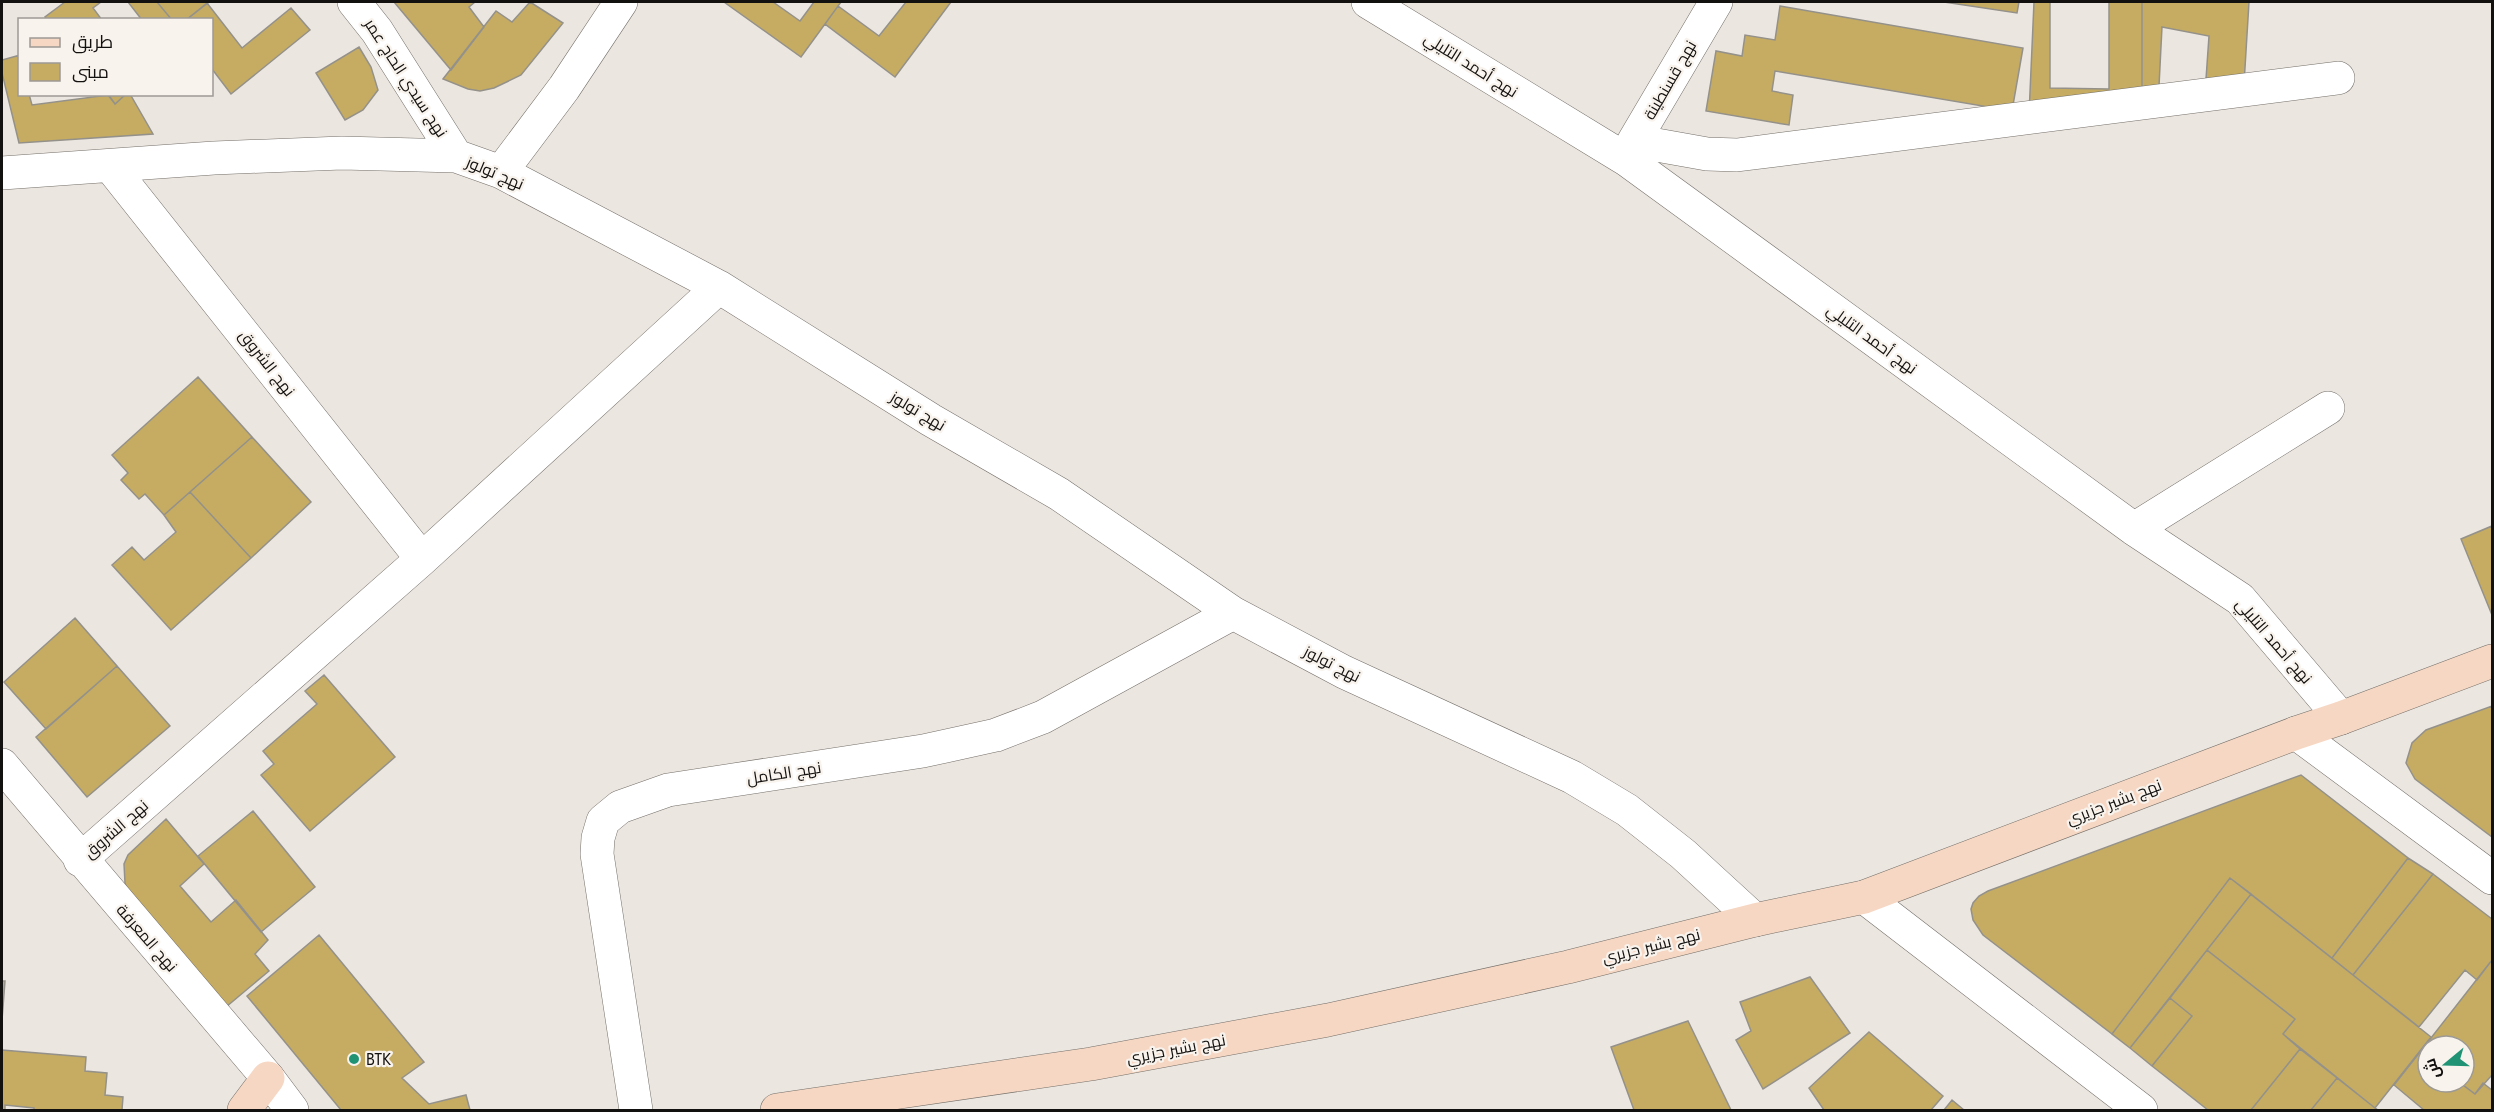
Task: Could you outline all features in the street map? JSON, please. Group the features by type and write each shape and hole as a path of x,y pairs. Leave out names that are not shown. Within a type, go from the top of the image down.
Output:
{"street":[{"name":"نهج سيدي الحاج عمر","path":"354,2 377,31 456,156"},
{"path":"501,172 564,88 621,2"},
{"name":"نهج أحمد التليلي","path":"1368,2 1630,151 2134,529 2240,599 2341,718"},
{"name":"نهج قسنطينة","path":"1630,151 1716,2"},
{"path":"1630,151 1737,155 2338,78"},
{"name":"نهج تولوز","path":"2,173 213,158 342,153 456,156 501,172 719,288 931,420 1059,494 1233,613 1344,672 1572,777 1627,810 1683,854 1755,920"},
{"name":"نهج الشروق","path":"111,167 422,560"},
{"name":"نهج الشروق","path":"80,860 422,560 719,288"},
{"path":"2134,529 2328,408"},
{"name":"نهج الكامل","path":"636,1110 597,854 600,827 609,814 620,807 668,790 923,752 996,735 1043,717 1233,613"},
{"name":"نهج بشير جزيري","path":"777,1110 1091,1064 1328,1020 1568,967 1755,920 1864,897 2493,661"},
{"path":"2296,733 2493,878"},
{"name":"نهج المعرفة","path":"2,765 80,860 268,1078 292,1110"},
{"path":"1864,897 2141,1110"},
{"path":"244,1110 268,1078"}],"building":[{"path":"65,2 101,2 93,8 100,18 45,17"},
{"path":"128,2 157,2 170,18 140,18"},
{"path":"157,2 209,2 189,18 170,18"},
{"path":"394,2 475,2 469,7 484,27 451,70"},
{"path":"530,2 563,23 521,75 494,88 480,91 443,79 496,11 512,22"},
{"path":"724,2 773,2 800,21 814,2 841,2 801,57"},
{"path":"906,2 951,2 895,77 825,24 838,6 879,36"},
{"path":"1944,2 2019,2 2017,13"},
{"path":"2034,2 2050,2 2050,88 2109,89 2109,2 2142,2 2142,87 2029,115"},
{"path":"2142,2 2249,2 2244,84 2142,87","holes":["2162,27 2209,36 2206,79 2159,86"]},
{"path":"207,3 242,48 291,8 310,30 231,94 213,70 213,18 188,18"},
{"path":"1780,6 2023,48 2012,111 1775,71 1772,91 1793,95 1789,125 1706,111 1716,51 1742,56 1745,35 1775,40"},
{"path":"359,47 371,67 378,90 363,110 345,120 316,73"},
{"path":"18,56 18,96 30,96 32,105 100,96 109,96 115,104 124,96 131,96 153,134 19,143 2,73 2,60"},
{"path":"109,96 124,96 115,104"},
{"path":"198,377 252,437 164,515 145,494 139,499 121,480 128,473 112,455"},
{"path":"252,437 311,502 251,558 190,492"},
{"path":"190,492 251,558 171,630 112,565 132,547 144,560 176,532 164,515"},
{"path":"2492,526 2492,615 2461,539"},
{"path":"75,618 117,666 46,729 4,682"},
{"path":"117,666 170,726 87,797 36,737"},
{"path":"324,675 395,757 310,831 261,775 274,764 263,751 317,704 305,691"},
{"path":"2492,706 2492,837 2415,779 2406,763 2412,743 2426,730"},
{"path":"2301,775 2408,858 2332,958 2230,878 2112,1034 1983,935 1973,920 1971,909 1973,903 1988,891"},
{"path":"253,811 315,887 261,932 198,856"},
{"path":"166,819 204,864 180,886 211,922 236,900 268,940 255,954 269,971 226,1007 127,890 124,864 128,855"},
{"path":"2408,858 2433,874 2353,975 2332,958"},
{"path":"2433,874 2492,919 2492,960 2477,980 2465,970 2419,1027 2353,975"},
{"path":"2230,878 2251,894 2130,1048 2112,1034"},
{"path":"2251,894 2427,1034 2416,1034 2416,1056 2375,1108 2283,1034 2295,1019 2207,950"},
{"path":"319,935 424,1062 402,1078 429,1104 466,1095 470,1110 341,1110 247,996"},
{"path":"2207,950 2295,1019 2283,1034 2300,1049 2251,1110 2208,1110 2152,1066 2192,1016 2170,998"},
{"path":"2492,960 2492,1075 2476,1093 2476,1034 2434,1034"},
{"path":"1810,977 1850,1033 1763,1089 1736,1040 1751,1031 1740,1002"},
{"path":"2,981 5,981 2,1020"},
{"path":"2170,998 2192,1016 2152,1066 2130,1048"},
{"path":"1688,1021 1731,1110 1634,1110 1611,1047"},
{"path":"1869,1032 1943,1096 1931,1110 1824,1110 1809,1088"},
{"path":"2300,1049 2337,1078 2311,1110 2251,1110"},
{"path":"2,1050 86,1057 85,1071 107,1073 105,1095 123,1097 122,1110 34,1110 34,1108 5,1105 5,1110 2,1110"},
{"path":"2416,1057 2416,1094 2476,1094 2483,1083 2492,1090 2492,1110 2424,1110 2394,1085"},
{"path":"2337,1078 2375,1108 2378,1110 2311,1110"},
{"path":"1952,1100 1964,1110 1944,1110"}],"place":[{"name":"BTK","path":"354,1059"}]}
